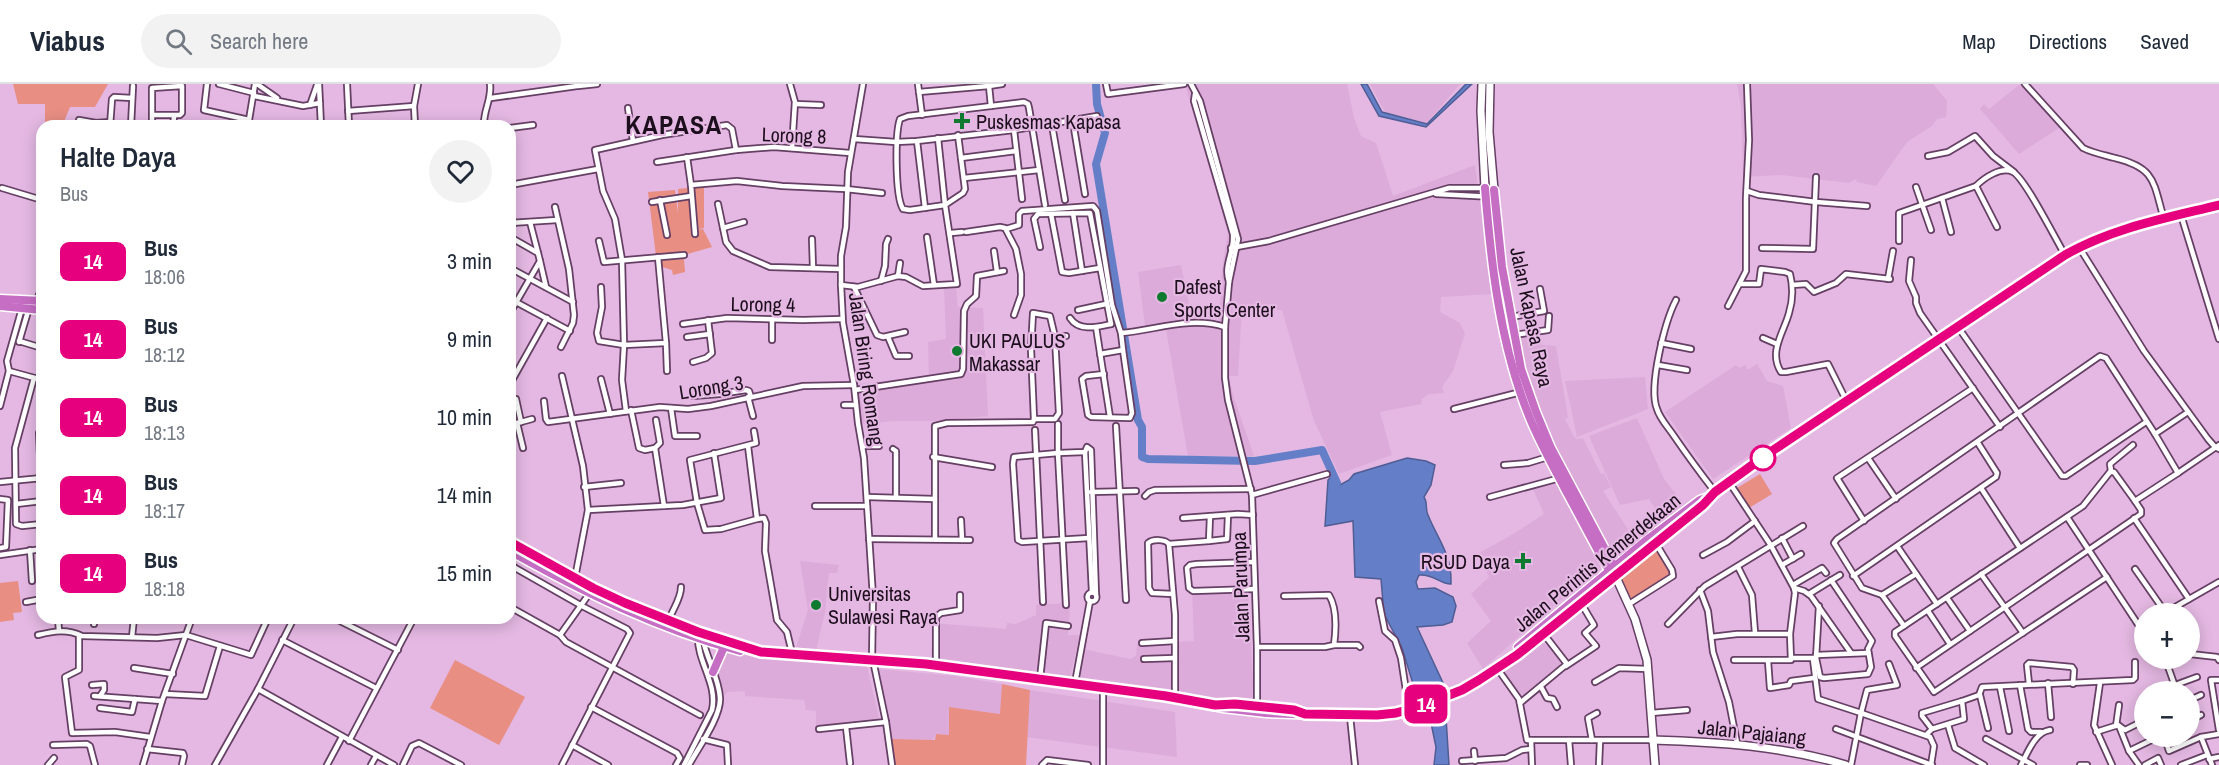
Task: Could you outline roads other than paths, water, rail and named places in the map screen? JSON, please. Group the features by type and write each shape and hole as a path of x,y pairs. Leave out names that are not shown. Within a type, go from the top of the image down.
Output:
{"highway":[{"name":"Jalan Kapasa Raya","path":"1490,193 1503,298 1521,392 1614,573"},
{"name":"Jalan Perintis Kemerdekaan","path":"1508,660 1514,651 1703,505 1729,482 2065,255 2112,233 2217,203"},
{"path":"0,298 36,300"},
{"name":"Jalan Kapasa Raya","path":"1503,298 1514,335 1512,347 1532,413 1548,457 1578,505"},
{"path":"0,306 36,309"},
{"name":"Jalan Perintis Kemerdekaan","path":"516,554 591,591 724,647 765,657 936,665 1175,697 1235,710 1294,715 1377,715 1409,710 1449,696 1517,655 1543,633 1558,616 1581,603 1700,500 1713,494"},
{"name":"Jalan Perintis Kemerdekaan","path":"516,545 575,578 591,591 669,620 700,636 761,652 873,662 1030,682 1042,680"},
{"path":"713,672 724,647"},
{"name":"Jalan Perintis Kemerdekaan","path":"1215,705 1235,704 1294,710 1305,714"}],"main road":[{"path":"1482,84 1481,111 1490,193"},
{"name":"Jalan Kapasa Raya","path":"1490,84 1490,193"},
{"path":"1614,573 1641,637 1648,669 1655,765"},
{"name":"Jalan Pajaiang","path":"1652,740 1737,743 1846,765"}],"street":[{"path":"207,84 203,107 205,111 239,120"},
{"path":"219,84 303,106 320,103"},
{"path":"250,120 256,84 280,100"},
{"path":"310,105 318,84"},
{"path":"318,84 321,120"},
{"path":"347,84 349,120"},
{"path":"415,120 417,84"},
{"path":"484,120 484,112 491,96 490,84"},
{"path":"491,96 597,84"},
{"path":"790,84 795,104 792,148"},
{"name":"Jalan Biring Romang","path":"863,84 850,153 846,189 846,227 841,269 842,319 863,446 873,597 873,662 886,722 892,765"},
{"path":"918,84 922,115"},
{"path":"919,92 1002,84"},
{"path":"1106,84 1108,94 1184,84"},
{"path":"1191,84 1200,101 1238,234 1229,282"},
{"path":"1728,306 1746,271 1749,141 1747,84"},
{"path":"2025,84 2084,147 2093,153 2141,166 2153,181 2164,219"},
{"path":"131,120 134,86"},
{"path":"152,115 174,117 182,113 182,86 153,87 152,115 152,120"},
{"path":"989,86 992,106"},
{"path":"1195,94 1194,101 1233,234 1227,275 1229,282"},
{"path":"110,120 112,99 114,97 132,98"},
{"path":"958,135 964,192 945,205 907,210 900,204 896,142 900,119 1026,102 1045,206"},
{"path":"795,104 821,105"},
{"path":"348,111 414,105"},
{"path":"628,108 636,140"},
{"path":"854,139 917,141 1032,128 1097,116"},
{"path":"1073,122 1085,194"},
{"path":"516,127 533,125"},
{"path":"656,420 660,444 655,448 645,450 639,448 622,380 624,345 622,260 615,219 603,191 597,169 596,149 727,125 732,129 736,150"},
{"path":"1052,125 1065,200"},
{"path":"1014,130 1022,200"},
{"path":"1928,156 1948,152 1975,136 1993,156 2014,172 2031,195 2065,255"},
{"path":"841,285 854,287 898,276 921,286 955,285 958,282 945,205 938,138"},
{"path":"917,141 925,208"},
{"name":"Lorong 8","path":"657,162 736,150 792,148 850,153"},
{"path":"961,158 1016,151"},
{"path":"687,157 695,234"},
{"path":"516,184 597,169"},
{"path":"964,178 1039,170"},
{"path":"1899,241 1899,213 1976,186 1999,172 2014,172"},
{"path":"1762,248 1812,250 1816,177"},
{"path":"690,185 737,181 882,193"},
{"path":"1976,186 1997,226"},
{"path":"1916,187 1931,230"},
{"path":"2,188 36,198"},
{"path":"1747,191 1760,195 1867,206"},
{"path":"1231,248 1269,241 1433,194 1490,193"},
{"path":"652,201 691,196"},
{"path":"1942,198 1951,231"},
{"path":"660,200 667,235"},
{"path":"718,204 729,248 746,257 770,267 841,269"},
{"path":"951,233 1000,227 1006,229 1019,225 1019,214 1022,211 1093,206 1113,323"},
{"path":"555,207 569,268 574,320 561,347"},
{"path":"1073,213 1082,271"},
{"path":"1040,247 1034,219 1038,214 1090,213 1106,304 1113,323 1125,333 1190,322 1212,323 1225,327"},
{"path":"1051,214 1062,272 1065,274 1100,268"},
{"path":"2181,214 2219,339"},
{"path":"516,223 557,220"},
{"path":"530,222 546,287"},
{"path":"723,228 744,222"},
{"path":"1006,229 1017,253 1021,274 1022,296 1014,315"},
{"path":"927,237 937,285"},
{"path":"812,239 813,268"},
{"path":"881,282 888,239"},
{"path":"516,240 538,253"},
{"path":"599,241 604,261 684,255"},
{"path":"2078,248 2141,353 2187,413 2218,447 2135,501"},
{"path":"994,251 997,272 1004,271"},
{"path":"1792,285 1806,284 1814,292 1836,283 1846,274 1889,279 1893,251"},
{"path":"658,257 667,371"},
{"path":"1911,260 1909,281 1917,305 1937,340 2000,428"},
{"path":"540,261 516,302 570,331"},
{"path":"898,276 900,263"},
{"path":"1740,284 1759,284 1761,269 1787,273 1791,276 1789,313 1777,344 1777,362 1781,372 1828,364"},
{"path":"516,270 573,302"},
{"name":"Lorong 3","path":"544,400 547,421 662,407 688,409 720,405 798,387 855,388 957,376 962,373 964,310 976,296 977,275 997,272"},
{"name":"Jalan Parumpa","path":"1229,282 1225,327 1226,390 1251,492 1257,707"},
{"path":"601,287 602,304 597,337 601,342 624,345 666,343"},
{"path":"854,287 877,335 888,337 905,332"},
{"path":"1510,317 1544,311 1540,289"},
{"path":"1676,300 1661,343 1654,400 1658,413 1713,494"},
{"path":"1078,310 1106,304"},
{"path":"0,406 9,371 7,362 26,308"},
{"path":"19,342 26,308"},
{"path":"935,538 933,457 936,424 1033,422 1031,350 1034,312 1050,316 1055,337 1059,413 1056,419 1034,418"},
{"path":"1514,335 1548,330 1549,316"},
{"name":"Lorong 4","path":"683,324 733,317 842,319"},
{"path":"516,373 547,318"},
{"path":"1070,318 1079,327 1096,327 1113,323"},
{"path":"772,319 772,340"},
{"path":"693,362 711,355 708,320"},
{"path":"1096,327 1110,417"},
{"path":"1958,327 2060,475 2064,477 2146,422"},
{"path":"1104,374 1086,376 1082,380 1087,412 1091,417 1125,419 1132,416 1123,350 1125,333"},
{"path":"687,337 710,334"},
{"path":"1055,337 1066,336"},
{"path":"888,337 896,357 909,356"},
{"path":"1763,338 1777,344"},
{"path":"13,340 36,346"},
{"path":"1661,343 1691,349"},
{"path":"1100,354 1123,350"},
{"path":"1904,626 1882,596 1863,589 1834,543 2102,356 2106,358 2178,473"},
{"path":"1826,358 1847,402"},
{"path":"1658,365 1687,370"},
{"path":"9,371 34,378 15,448 18,525 36,524"},
{"path":"562,376 583,466 588,510 575,578"},
{"path":"601,379 610,414"},
{"path":"1864,521 1837,478 1973,388"},
{"path":"693,396 749,391 753,416"},
{"path":"1454,409 1521,392"},
{"path":"719,394 720,405"},
{"path":"516,399 523,448"},
{"path":"844,405 856,405"},
{"path":"671,408 675,436 697,436"},
{"path":"2155,435 2187,413"},
{"path":"516,423 532,419"},
{"path":"1058,424 1066,605"},
{"path":"1116,426 1126,600"},
{"path":"1035,430 1043,602"},
{"path":"754,431 757,442 748,446 692,458 690,461 697,503 705,530 764,518 766,523 765,551 777,620 787,632 790,650 794,656"},
{"path":"1853,576 1981,488 1997,474 1978,443"},
{"path":"1916,668 2142,512 2111,471 2110,464 2133,445"},
{"path":"748,446 757,519"},
{"path":"863,446 879,446"},
{"path":"655,448 664,506"},
{"path":"893,449 896,451 896,497"},
{"path":"1089,538 1022,542 1018,540 1014,457 1085,452 1090,492 1094,594"},
{"path":"588,510 697,503 722,497 714,453"},
{"path":"933,457 992,467"},
{"path":"1504,465 1528,463 1548,457"},
{"path":"1868,458 1896,499"},
{"path":"2107,577 1936,691 1931,690 1894,635 2085,504 2111,471"},
{"path":"1145,496 1155,490 1251,492 1327,474"},
{"path":"1490,497 1560,478"},
{"path":"0,482 36,479"},
{"path":"1729,482 1770,544 1793,586 1790,659"},
{"path":"584,487 621,483"},
{"path":"1981,488 2020,548"},
{"path":"1090,492 1136,491"},
{"path":"867,497 935,499"},
{"path":"0,499 8,500 6,547 0,548"},
{"path":"16,504 36,502"},
{"path":"815,506 867,506"},
{"path":"1173,594 1155,594 1149,588 1148,543 1165,541 1169,544 1227,539 1228,515"},
{"path":"1183,518 1253,515"},
{"path":"1209,541 1210,516"},
{"path":"2067,517 2134,618"},
{"path":"2134,518 2189,599"},
{"path":"961,520 962,540"},
{"path":"1703,555 1727,543 1755,521"},
{"path":"1075,683 1090,601 1095,601 1089,538 1091,522"},
{"path":"1668,624 1700,591 1770,544 1803,526"},
{"path":"0,528 7,529"},
{"path":"869,538 970,540"},
{"path":"1782,538 1792,559"},
{"path":"1629,604 1673,576 1672,570 1655,542"},
{"path":"1169,544 1175,641 1175,697"},
{"path":"1897,546 1937,604"},
{"path":"30,550 32,581"},
{"path":"0,555 36,550"},
{"path":"1782,564 1801,554"},
{"path":"1253,562 1190,565 1187,568 1190,588 1193,591 1255,589"},
{"path":"1738,567 1752,595 1755,633"},
{"path":"516,568 582,606 627,628 630,634 562,765"},
{"path":"1793,586 1822,568 1826,573"},
{"path":"2135,569 2157,603"},
{"path":"1882,596 1916,574"},
{"path":"1981,574 2023,633"},
{"path":"1809,594 1840,575"},
{"path":"1815,657 1821,678 1864,676 1868,674 1871,667 1868,647 1872,641 1831,580"},
{"path":"2182,603 2219,582"},
{"path":"1793,586 1809,594 1851,653"},
{"path":"669,620 673,607 680,598 681,587"},
{"path":"560,635 591,591"},
{"path":"1700,591 1707,607 1713,652 1729,702 1737,743"},
{"path":"936,665 936,617 960,610 960,595"},
{"path":"1284,596 1329,595 1332,601 1335,626 1334,645"},
{"path":"1947,598 1970,631"},
{"path":"26,602 36,600"},
{"path":"1379,601 1384,629 1388,636 1395,640 1401,658 1409,710"},
{"path":"1520,703 1566,666 1596,646 1586,633 1594,625 1581,603"},
{"path":"1819,606 1814,678 1818,699 1926,735 1931,738 1934,746 1931,765 1836,729"},
{"path":"516,610 560,635 566,642 700,715"},
{"path":"1928,611 1950,644"},
{"path":"1042,680 1046,623 1068,626"},
{"path":"58,624 59,631"},
{"path":"132,637 133,624"},
{"path":"143,765 150,737 190,624"},
{"path":"38,635 59,631 75,632 79,635 132,637 164,638 186,635 251,655 265,624"},
{"path":"215,765 258,689 291,624"},
{"path":"346,624 398,650"},
{"path":"349,741 411,624"},
{"path":"1543,633 1567,663 1566,666"},
{"path":"1711,637 1755,633 1790,634"},
{"path":"79,635 79,670 66,677 72,733 115,732 150,737"},
{"path":"686,765 714,719 720,702 718,688 700,636"},
{"path":"686,765 714,701 699,649 700,636"},
{"path":"282,640 376,688"},
{"path":"1142,643 1175,641"},
{"path":"1257,647 1334,645 1358,645 1360,647"},
{"path":"165,694 205,696 220,646"},
{"path":"1734,660 1768,661 1868,652"},
{"path":"2200,655 2217,657 2219,660"},
{"path":"1144,659 1175,658"},
{"path":"1768,661 1770,687 1789,685 1792,681 1814,678"},
{"path":"2029,684 2027,665 2029,663 2072,667 2074,670 2073,684"},
{"path":"1851,765 1867,690 1897,685 1889,664"},
{"path":"134,668 173,674"},
{"path":"1497,668 1514,690 1520,703 1527,740 1652,740"},
{"path":"1595,682 1619,668 1648,669"},
{"path":"1988,728 1979,690 1982,687 2100,683 2134,679 2135,669"},
{"path":"2186,681 2197,677"},
{"path":"2212,765 2201,737 2219,732 2211,680 2219,680"},
{"path":"2048,683 2051,717"},
{"path":"2100,683 2095,721 2097,732 2112,765"},
{"path":"92,685 104,685 104,690 97,696 162,701"},
{"path":"2020,686 2028,729 2031,732 2050,730"},
{"path":"1541,687 1547,698 1553,699 1557,707"},
{"path":"2000,687 2009,731"},
{"path":"1103,688 1104,765"},
{"path":"258,689 394,765"},
{"path":"1932,729 1922,713 1980,695"},
{"path":"100,708 132,712 135,699"},
{"path":"1926,735 1932,729 1965,718 1962,701"},
{"path":"2119,705 2118,726 2129,751 2139,765"},
{"path":"591,707 677,753 680,756 676,765"},
{"path":"1651,713 1687,710"},
{"path":"1592,740 1588,718 1598,713"},
{"path":"1350,716 1355,765"},
{"path":"819,729 886,722"},
{"path":"1948,725 1955,748 1984,765"},
{"path":"2097,732 2118,726 2124,730 2134,725"},
{"path":"846,727 850,763"},
{"path":"2022,762 2041,732"},
{"path":"327,765 342,737"},
{"path":"1986,738 2022,762 2033,765"},
{"path":"703,739 728,745 728,765"},
{"path":"1531,740 1532,765"},
{"path":"1569,740 1571,765"},
{"path":"1599,765 1600,741"},
{"path":"405,764 412,746 419,743 461,765"},
{"path":"53,745 87,744 90,746 95,765"},
{"path":"572,745 608,765"},
{"path":"2129,751 2138,747"},
{"path":"147,749 183,753 182,765"},
{"path":"1462,762 1506,758 1522,750 1531,749"},
{"path":"1474,751 1477,762"},
{"path":"370,765 376,756"},
{"path":"2181,765 2208,757 2219,757"},
{"path":"48,765 54,758"},
{"path":"2145,765 2158,758 2161,765"},
{"path":"1042,765 1047,760 1088,765"},
{"path":"2080,765 2087,765"}],"water":[{"path":"1361,84 1367,84 1382,112 1427,124 1466,84 1472,84 1426,127 1379,116"},
{"path":"1407,458 1435,465 1431,485 1424,497 1427,513 1447,556 1451,573 1451,584 1419,575 1416,582 1418,589 1435,588 1453,597 1456,606 1452,622 1417,627 1444,685 1449,765 1434,765 1436,747 1431,723 1441,716 1439,706 1418,700 1402,648 1384,614 1381,579 1355,577 1353,521 1325,526 1328,480 1333,475 1340,485 1354,474"}],"waterway":[{"path":"1096,84 1097,104 1105,133 1096,164 1138,420 1142,427 1142,457 1255,461 1322,450 1337,483"}],"place":[{"name":"Puskesmas Kapasa","path":"962,121"},
{"name":"Dafest Sports Center","path":"1162,297"},
{"name":"UKI PAULUS Makassar","path":"957,351"},
{"name":"RSUD Daya","path":"1523,561"},
{"name":"Universitas Sulawesi Raya","path":"816,605"}],"district":[{"name":"KAPASA","path":"674,124"}]}
